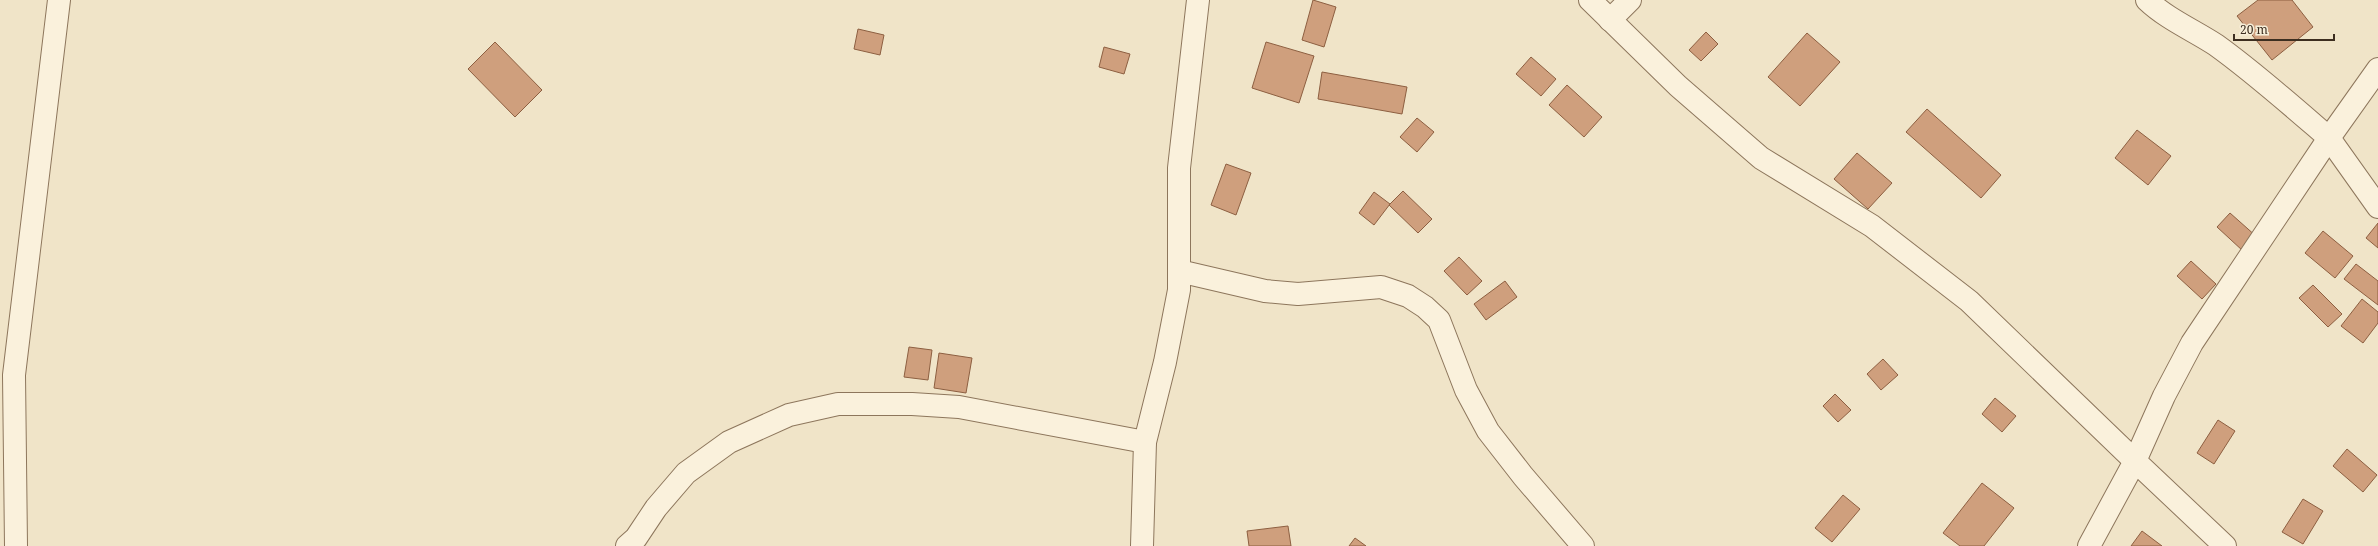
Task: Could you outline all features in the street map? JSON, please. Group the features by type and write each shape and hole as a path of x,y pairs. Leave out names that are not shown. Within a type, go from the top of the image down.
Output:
{"street":[{"path":"16,546 14,375 59,0"},
{"path":"1142,546 1145,442 1169,347 1179,290 1179,168 1198,0"},
{"path":"1590,0 1678,86 1761,158 1872,226 1969,301 2225,546"},
{"path":"1610,20 1630,0"},
{"path":"2147,0 2169,17 2215,45 2329,138 2378,207"},
{"path":"2089,546 2135,461 2164,396 2192,343 2329,138 2378,70"},
{"path":"1179,271 1265,291 1298,294 1381,287 1408,296 1425,307 1439,320 1466,390 1488,431 1522,476 1583,546"},
{"path":"627,546 636,538 656,508 686,473 729,442 789,415 838,404 912,404 959,407 1145,442"}],"building":[{"path":"1313,0 1336,7 1324,47 1302,40"},
{"path":"2258,0 2292,0 2313,27 2272,60 2237,16"},
{"path":"858,29 884,35 880,55 854,49"},
{"path":"1706,32 1718,44 1701,61 1689,50"},
{"path":"1807,33 1840,62 1800,106 1768,77"},
{"path":"495,42 542,90 515,117 468,69"},
{"path":"1266,42 1314,56 1299,103 1252,88"},
{"path":"1104,47 1130,54 1124,74 1099,67"},
{"path":"1531,57 1556,79 1541,96 1516,74"},
{"path":"1322,72 1407,87 1402,114 1318,99"},
{"path":"1567,85 1602,117 1584,137 1549,105"},
{"path":"1927,109 2001,175 1981,198 1906,132"},
{"path":"1417,118 1434,132 1417,152 1400,137"},
{"path":"2137,130 2171,156 2148,185 2115,158"},
{"path":"1857,153 1892,183 1868,209 1834,179"},
{"path":"1226,164 1251,173 1236,215 1211,205"},
{"path":"1403,191 1432,219 1418,233 1389,205"},
{"path":"1374,192 1390,204 1374,225 1359,213"},
{"path":"2230,213 2257,237 2243,251 2217,227"},
{"path":"2378,223 2378,248 2366,238"},
{"path":"2323,231 2353,256 2335,278 2305,253"},
{"path":"1459,257 1482,281 1467,295 1444,271"},
{"path":"2191,261 2216,284 2202,299 2177,276"},
{"path":"2356,264 2378,281 2378,305 2344,279"},
{"path":"1505,281 1517,297 1486,320 1474,304"},
{"path":"2313,285 2342,314 2328,327 2299,298"},
{"path":"2362,299 2378,312 2378,323 2363,343 2341,326"},
{"path":"909,347 932,350 928,380 904,377"},
{"path":"939,353 972,358 966,393 934,388"},
{"path":"1883,359 1898,375 1881,390 1867,374"},
{"path":"1835,394 1851,410 1838,422 1823,406"},
{"path":"1995,398 2016,416 2002,432 1982,414"},
{"path":"2218,420 2235,431 2214,464 2197,453"},
{"path":"2347,449 2377,475 2363,492 2333,466"},
{"path":"1982,483 2014,508 1984,546 1960,546 1943,533"},
{"path":"1843,495 1860,509 1832,542 1815,528"},
{"path":"2303,499 2323,511 2303,544 2282,532"},
{"path":"1288,526 1291,546 1249,546 1247,531"},
{"path":"2142,531 2162,546 2131,546"},
{"path":"1355,538 1366,546 1349,546"}]}
